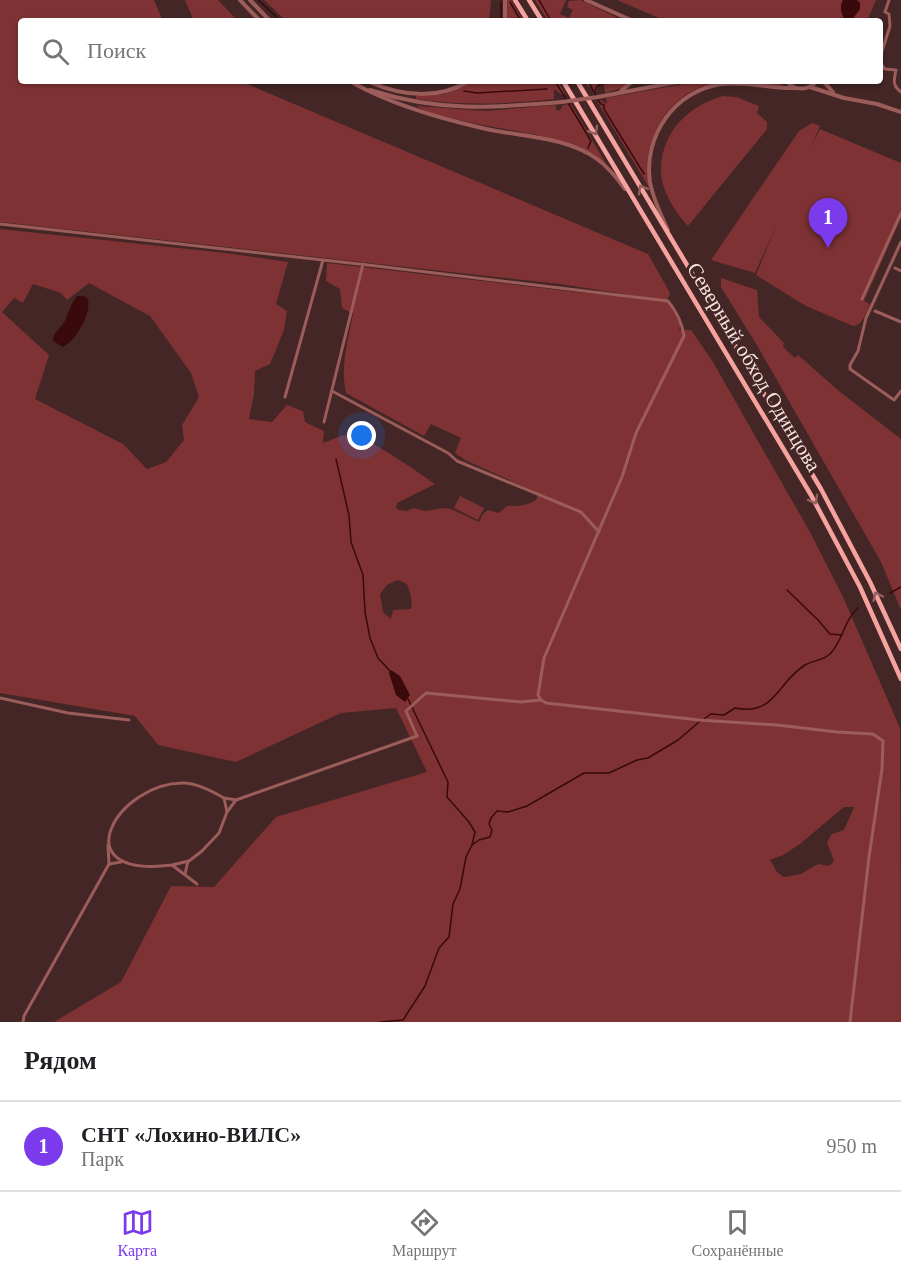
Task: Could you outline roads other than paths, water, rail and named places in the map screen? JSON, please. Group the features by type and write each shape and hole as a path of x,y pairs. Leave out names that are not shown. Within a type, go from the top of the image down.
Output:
{"highway":[{"path":"515,0 526,18"},
{"path":"529,0 540,18"},
{"name":"Северный обход Одинцова","path":"565,84 816,503 860,587 901,679"},
{"name":"Северный обход Одинцова","path":"580,84 826,498 870,582 901,649"}],"street":[{"path":"240,0 257,18"},
{"path":"250,0 267,18"},
{"path":"505,0 505,18"},
{"path":"586,0 626,18"},
{"path":"883,48 890,26 890,14 885,12 889,0"},
{"path":"883,67 885,69 896,70 894,82 901,92"},
{"path":"355,84 381,97 435,116 486,129 557,142 579,149 596,158 610,170 635,200"},
{"path":"357,84 404,99 442,106 494,107 562,102 666,84"},
{"path":"375,84 421,95 448,91 463,84"},
{"path":"612,94 630,84"},
{"path":"672,239 655,199 649,169 652,147 660,127 668,115 685,99 710,87 730,84 810,87 901,112"},
{"path":"790,84 796,88"},
{"path":"810,87 814,84"},
{"path":"827,84 836,94"},
{"path":"862,299 901,213"},
{"path":"0,224 363,264 668,301 676,310 682,323 684,336 636,433 622,477 544,658 538,695 541,700"},
{"path":"901,242 866,318 858,351 849,365 850,369 894,400 901,391"},
{"path":"285,397 322,260"},
{"path":"324,422 363,264"},
{"path":"895,268 901,271"},
{"path":"875,311 901,322"},
{"path":"332,391 448,453 457,461 580,512 599,532"},
{"path":"23,1022 109,864 108,844 111,828 123,809 139,798 165,786 186,783 208,789 224,798 236,800 417,736 406,711 426,693 521,702 541,700 552,704 699,720 873,734 883,741 882,769 850,1022"},
{"path":"0,698 69,712 129,720"},
{"path":"224,798 227,812"},
{"path":"109,864 123,862 155,867 189,861 219,833 227,812 236,800"},
{"path":"108,844 111,851 123,862"},
{"path":"185,874 189,861"},
{"path":"172,865 196,884"}],"waterway":[{"path":"258,0 278,18"},
{"path":"539,0 549,18"},
{"path":"501,2 501,18"},
{"path":"510,2 519,18"},
{"path":"557,84 591,141 588,148"},
{"path":"590,84 596,95"},
{"path":"595,91 601,84"},
{"path":"464,91 477,93 547,89"},
{"path":"598,100 604,105 604,109 644,174"},
{"path":"336,459 349,515 351,542 363,575 365,612 370,638 378,658 391,672"},
{"path":"890,593 901,587"},
{"path":"787,590 830,634 842,635"},
{"path":"704,719 711,714 724,715 735,708 749,709 768,702 805,665 830,654 858,608"},
{"path":"408,699 448,782 447,797 475,832 472,845"},
{"path":"380,1022 403,1020 425,986 439,948 449,937 453,904 460,889 466,857 472,845 490,837 492,830 489,824 497,811 508,812 527,806 584,773 609,773 637,760 648,758 678,740 699,722"}],"place":[{"name":"СНТ «Лохино-ВИЛС»","path":"828,248"}]}
